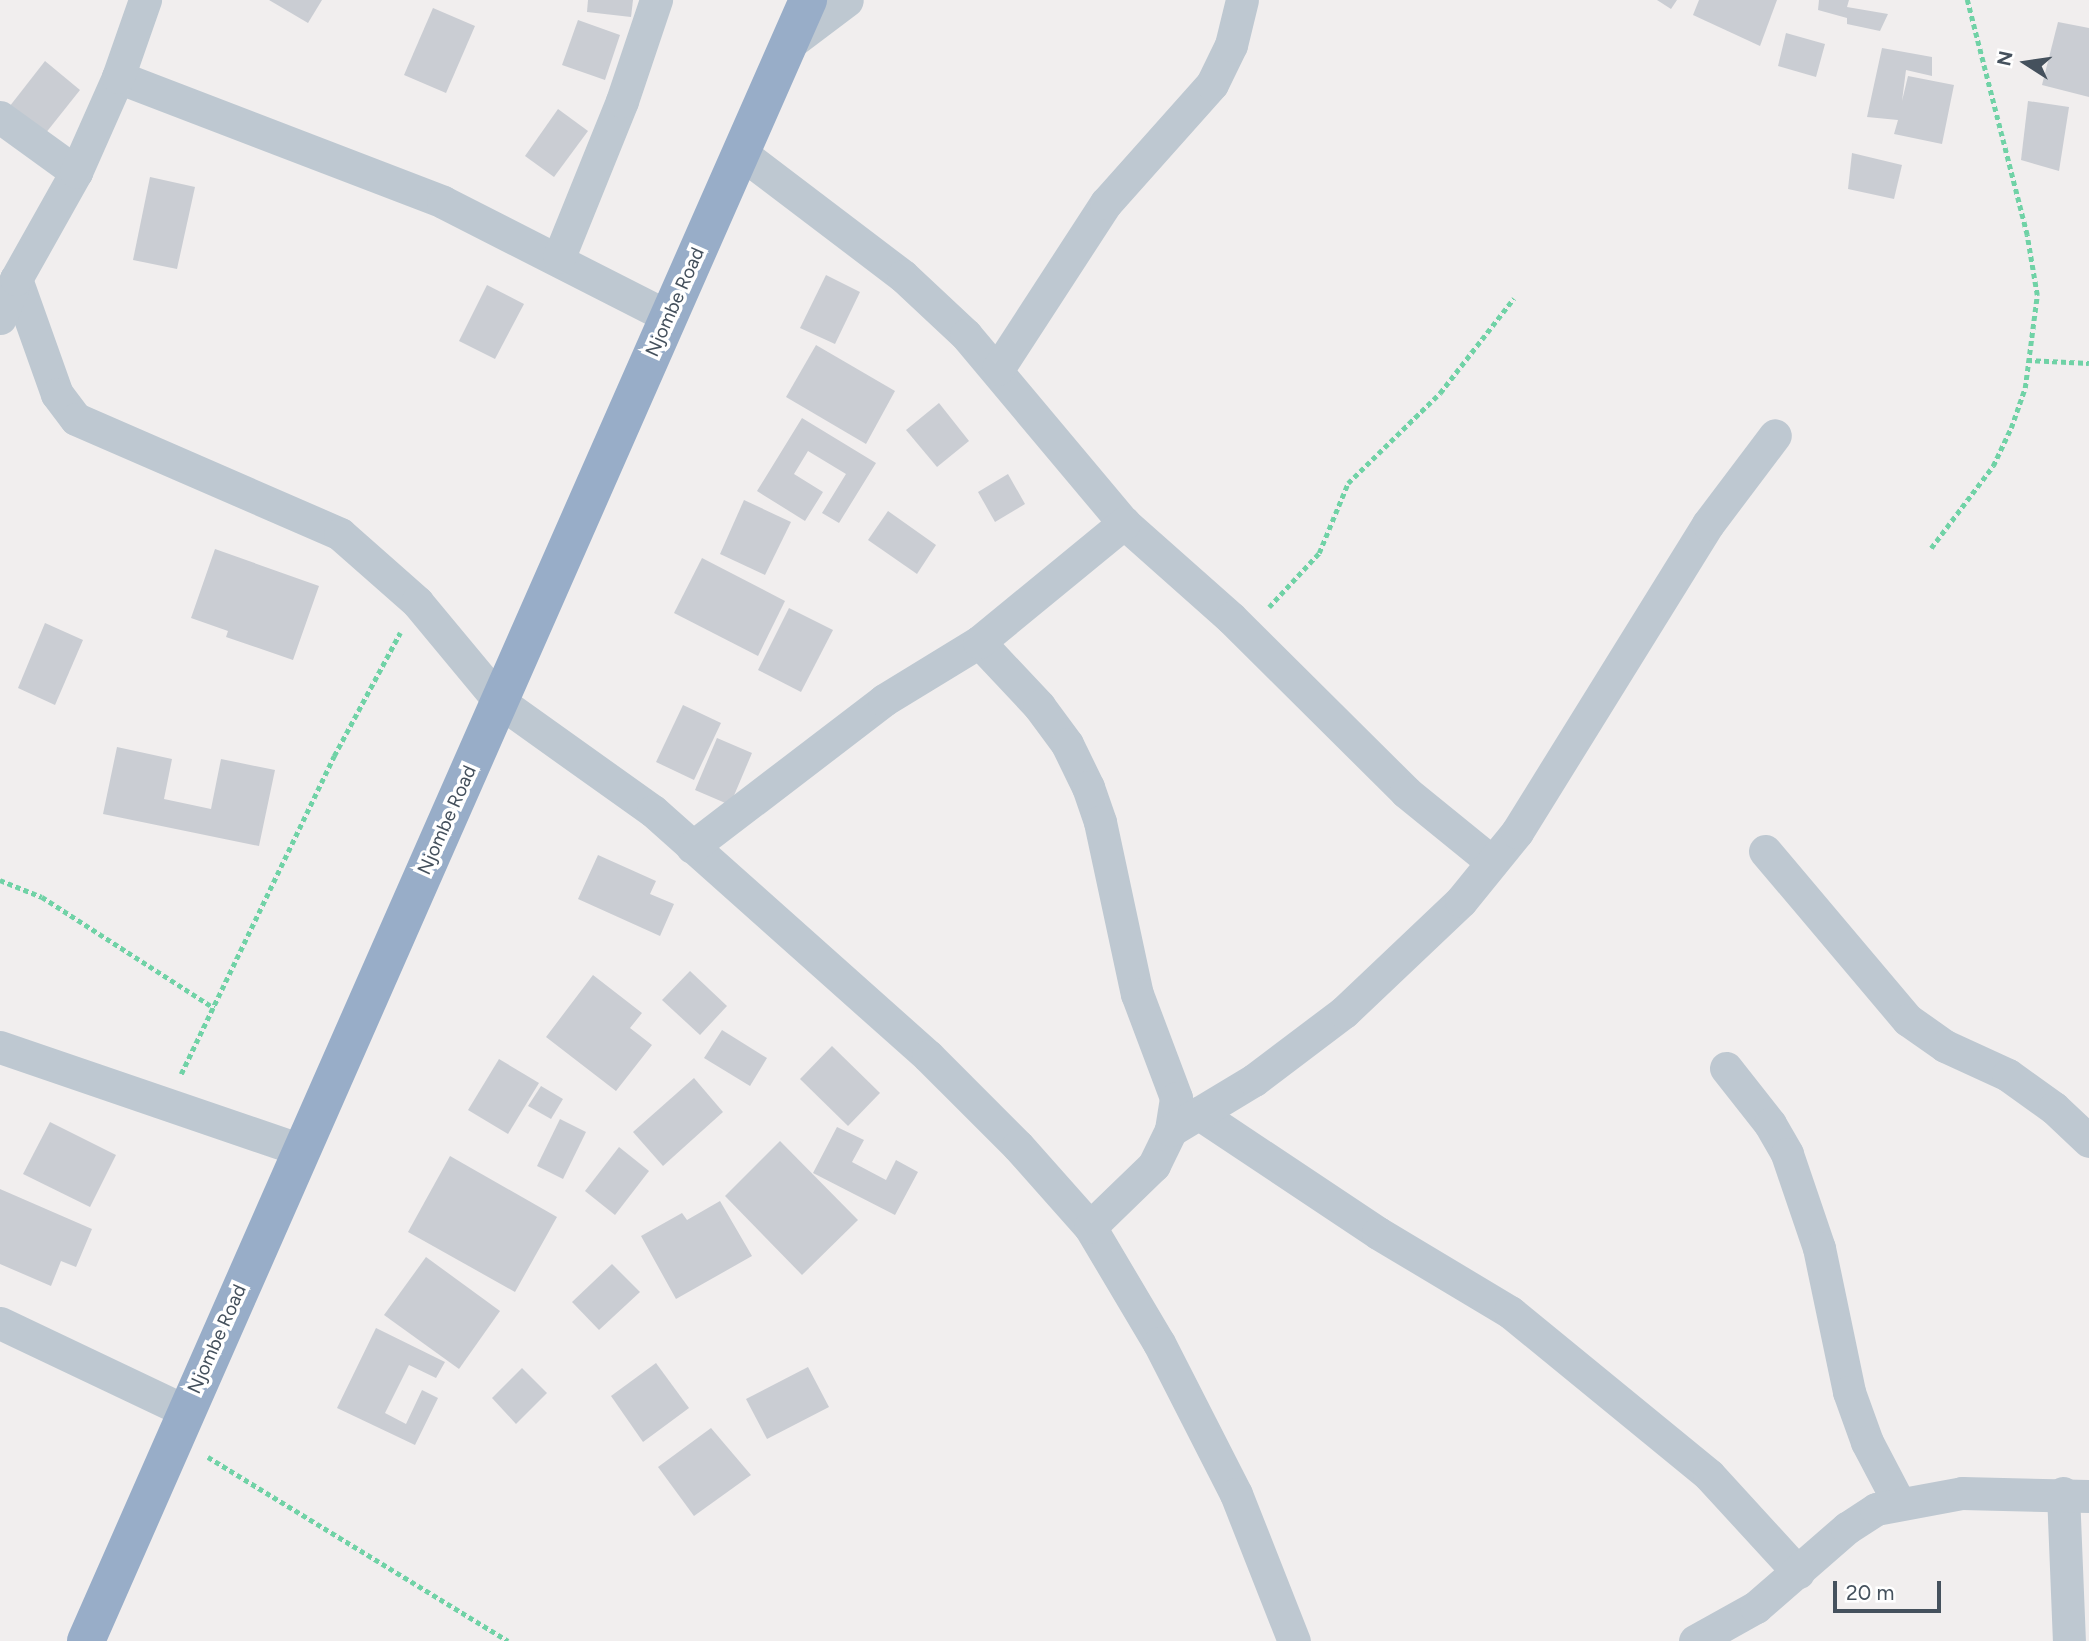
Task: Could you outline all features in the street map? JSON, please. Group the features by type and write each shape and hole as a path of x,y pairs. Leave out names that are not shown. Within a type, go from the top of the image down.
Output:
{"highway":[{"name":"Njombe Road","path":"86,1641 808,0"}],"street":[{"path":"0,318 16,279 76,172 118,77 145,0"},
{"path":"559,257 622,101 656,0"},
{"path":"790,43 846,0"},
{"path":"998,369 1106,204 1212,84 1231,45 1242,0"},
{"path":"118,77 443,202 559,257 668,317"},
{"path":"0,117 76,172"},
{"path":"741,153 903,276 998,369 1078,473 1124,523 1243,631 1406,792 1492,862"},
{"path":"16,279 57,394 76,419 340,534 417,602 499,702 653,811 928,1056 1090,1227 1159,1343 1236,1494 1294,1641"},
{"path":"1090,1227 1154,1165 1184,1122 1254,1080 1343,1012 1461,901 1517,832 1708,524 1775,435"},
{"path":"692,846 884,700 978,642 1124,523"},
{"path":"978,642 1039,706 1067,744 1088,787 1100,822 1137,994 1184,1122 1510,1312 1709,1475 1798,1572"},
{"path":"1765,851 1908,1020 1945,1046 2008,1075 2054,1108 2089,1141"},
{"path":"0,1047 300,1150"},
{"path":"1726,1068 1770,1124 1787,1154 1819,1248 1849,1392 1867,1442 1899,1503"},
{"path":"0,1323 180,1424"},
{"path":"1695,1641 1756,1607 1847,1528 1876,1509 1962,1493 2076,1494 2069,1641"}],"path":[{"path":"1931,548 1993,466 2025,388 2037,295 2027,235 1967,0"},
{"path":"1243,631 1319,553 1348,484 1440,393 1514,298"},
{"path":"2027,360 2089,363"},
{"path":"167,1103 334,756 417,602"},
{"path":"0,880 42,897 214,1007"},
{"path":"180,1424 508,1641"}],"building":[{"path":"269,0 322,0 308,23"},
{"path":"588,0 633,0 631,17 587,12"},
{"path":"1657,0 1677,0 1671,9"},
{"path":"1699,0 1777,0 1760,46 1693,15"},
{"path":"1819,0 1849,0 1847,7 1888,14 1880,31 1847,24 1847,18 1818,10"},
{"path":"433,8 475,26 446,93 404,75"},
{"path":"578,20 620,35 605,80 562,65"},
{"path":"2058,22 2089,28 2089,97 2042,85"},
{"path":"1786,33 1825,44 1816,77 1778,66"},
{"path":"1882,48 1932,57 1932,76 1906,70 1902,101 1908,76 1954,85 1942,144 1894,134 1898,120 1867,117"},
{"path":"45,61 80,90 41,139 6,111"},
{"path":"2028,101 2069,107 2059,171 2021,160"},
{"path":"558,109 588,131 554,177 525,156"},
{"path":"1852,153 1902,165 1894,199 1848,189"},
{"path":"150,177 195,187 177,269 133,260"},
{"path":"826,275 860,292 835,344 800,328"},
{"path":"487,285 524,304 495,359 459,341"},
{"path":"816,345 895,391 866,444 786,397"},
{"path":"939,403 969,441 937,467 906,430"},
{"path":"802,418 876,463 839,523 822,513 846,474 808,451 794,474 823,492 805,521 757,491"},
{"path":"1008,474 1025,504 995,522 978,492"},
{"path":"744,500 791,522 765,575 720,554"},
{"path":"888,511 936,545 917,574 868,540"},
{"path":"215,549 319,586 293,660 226,637 228,631 191,618"},
{"path":"702,558 785,601 758,656 674,613"},
{"path":"789,608 833,630 801,692 758,670"},
{"path":"45,623 83,640 55,705 18,688"},
{"path":"683,705 721,723 694,780 656,762"},
{"path":"717,738 752,753 730,805 695,790"},
{"path":"117,747 172,759 164,799 211,809 221,759 275,770 259,846 103,814"},
{"path":"598,855 656,881 650,894 674,904 660,936 578,899"},
{"path":"690,971 727,1006 700,1035 662,1000"},
{"path":"593,975 642,1013 630,1028 652,1045 616,1091 546,1037"},
{"path":"722,1030 767,1058 750,1086 704,1058"},
{"path":"832,1046 880,1093 848,1126 800,1079"},
{"path":"499,1059 539,1083 508,1134 468,1110"},
{"path":"694,1078 723,1112 663,1166 633,1132"},
{"path":"541,1086 563,1099 551,1119 528,1106"},
{"path":"560,1119 586,1132 563,1179 537,1166"},
{"path":"50,1122 116,1155 90,1207 23,1174"},
{"path":"837,1127 864,1140 852,1162 886,1180 896,1160 918,1172 895,1215 813,1173"},
{"path":"780,1141 858,1220 802,1275 725,1196"},
{"path":"619,1147 649,1171 615,1215 585,1191"},
{"path":"450,1156 557,1217 515,1292 408,1232"},
{"path":"0,1189 92,1229 76,1267 61,1261 51,1286 0,1264"},
{"path":"720,1201 752,1256 676,1299 641,1236 682,1213 687,1220"},
{"path":"426,1257 500,1311 459,1369 384,1315"},
{"path":"612,1264 640,1292 599,1330 572,1302"},
{"path":"376,1328 445,1362 436,1378 409,1365 385,1413 406,1424 422,1390 438,1398 415,1445 337,1408"},
{"path":"656,1363 689,1408 643,1442 611,1396"},
{"path":"808,1367 829,1407 767,1439 746,1399"},
{"path":"522,1368 547,1393 516,1424 492,1398"},
{"path":"711,1428 751,1475 694,1516 658,1467"}]}
